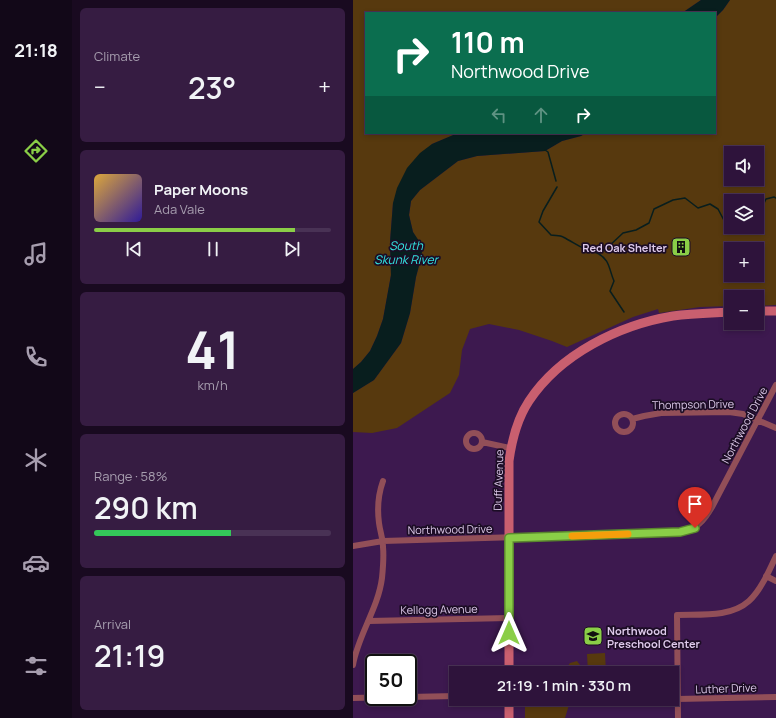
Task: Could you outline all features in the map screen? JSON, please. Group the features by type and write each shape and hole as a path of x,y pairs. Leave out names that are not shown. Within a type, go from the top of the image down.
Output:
{"main road":[{"path":"764,311 776,311"},
{"name":"Duff Avenue","path":"509,666 509,461 513,437 520,418 529,402 536,391 553,373 591,345 614,334 649,321 673,316 724,312"},
{"path":"509,706 509,718"}],"street":[{"name":"Northwood Drive","path":"353,546 383,541 680,532 695,528 707,516 776,385"},
{"name":"Thompson Drive","path":"632,419 661,413 729,412 743,414 758,419 776,428"},
{"path":"481,442 511,448"},
{"path":"353,665 361,637 369,621 376,601 381,580 384,548 378,507 379,493 383,481"},
{"path":"677,666 677,615 720,613 736,609 749,601 766,576 776,556"},
{"path":"766,576 776,581"},
{"name":"Kellogg Avenue","path":"369,621 509,618"},
{"path":"417,697 449,696"},
{"name":"Luther Drive","path":"679,699 776,697"},
{"path":"353,698 365,698"},
{"path":"677,706 678,718"}],"shaded area":[{"path":"353,0 701,0 683,12 365,12 365,134 456,134 432,144 393,203 390,242 391,275 383,319 370,351 353,369"},
{"path":"730,0 776,0 776,305 764,306 764,290 724,290 724,306 700,307 659,313 658,309 633,317 567,347 519,330 489,324 470,329 462,350 459,375 450,393 397,428 372,433 353,432 353,393 374,380 401,343 410,313 422,247 413,232 409,215 411,201 420,190 458,161 477,156 545,151 562,141 584,134 716,134 716,17"},
{"path":"605,653 606,666 588,666 587,654"},
{"path":"577,661 581,666 568,666 570,663"},
{"path":"525,706 569,706 565,718 525,718"}],"water":[{"path":"701,0 730,0 716,17 716,12 683,12"},
{"name":"South Skunk River","path":"456,134 584,134 562,141 545,151 477,156 458,161 420,190 411,201 409,215 413,232 423,247 410,313 401,343 374,380 353,393 353,369 370,351 383,319 391,275 390,242 393,203 397,188 407,168 420,153 432,144"}],"waterway":[{"path":"545,150 548,152 556,181"},
{"path":"557,187 543,211 539,222 551,235 562,236 584,249 597,253 607,248 623,233 636,230 649,223 654,209 673,200 685,198 698,208 710,204 718,209 724,220"},
{"path":"764,203 766,199 776,198"},
{"path":"597,253 601,255 609,265 614,281 610,291 624,312"}],"slow traffic":[{"path":"572,536 628,534"}],"place":[{"name":"Red Oak Shelter","path":"681,247"},
{"name":"Northwood Preschool Center","path":"593,636"}],"route":[{"path":"509,633 509,538 680,532 695,528"}]}
